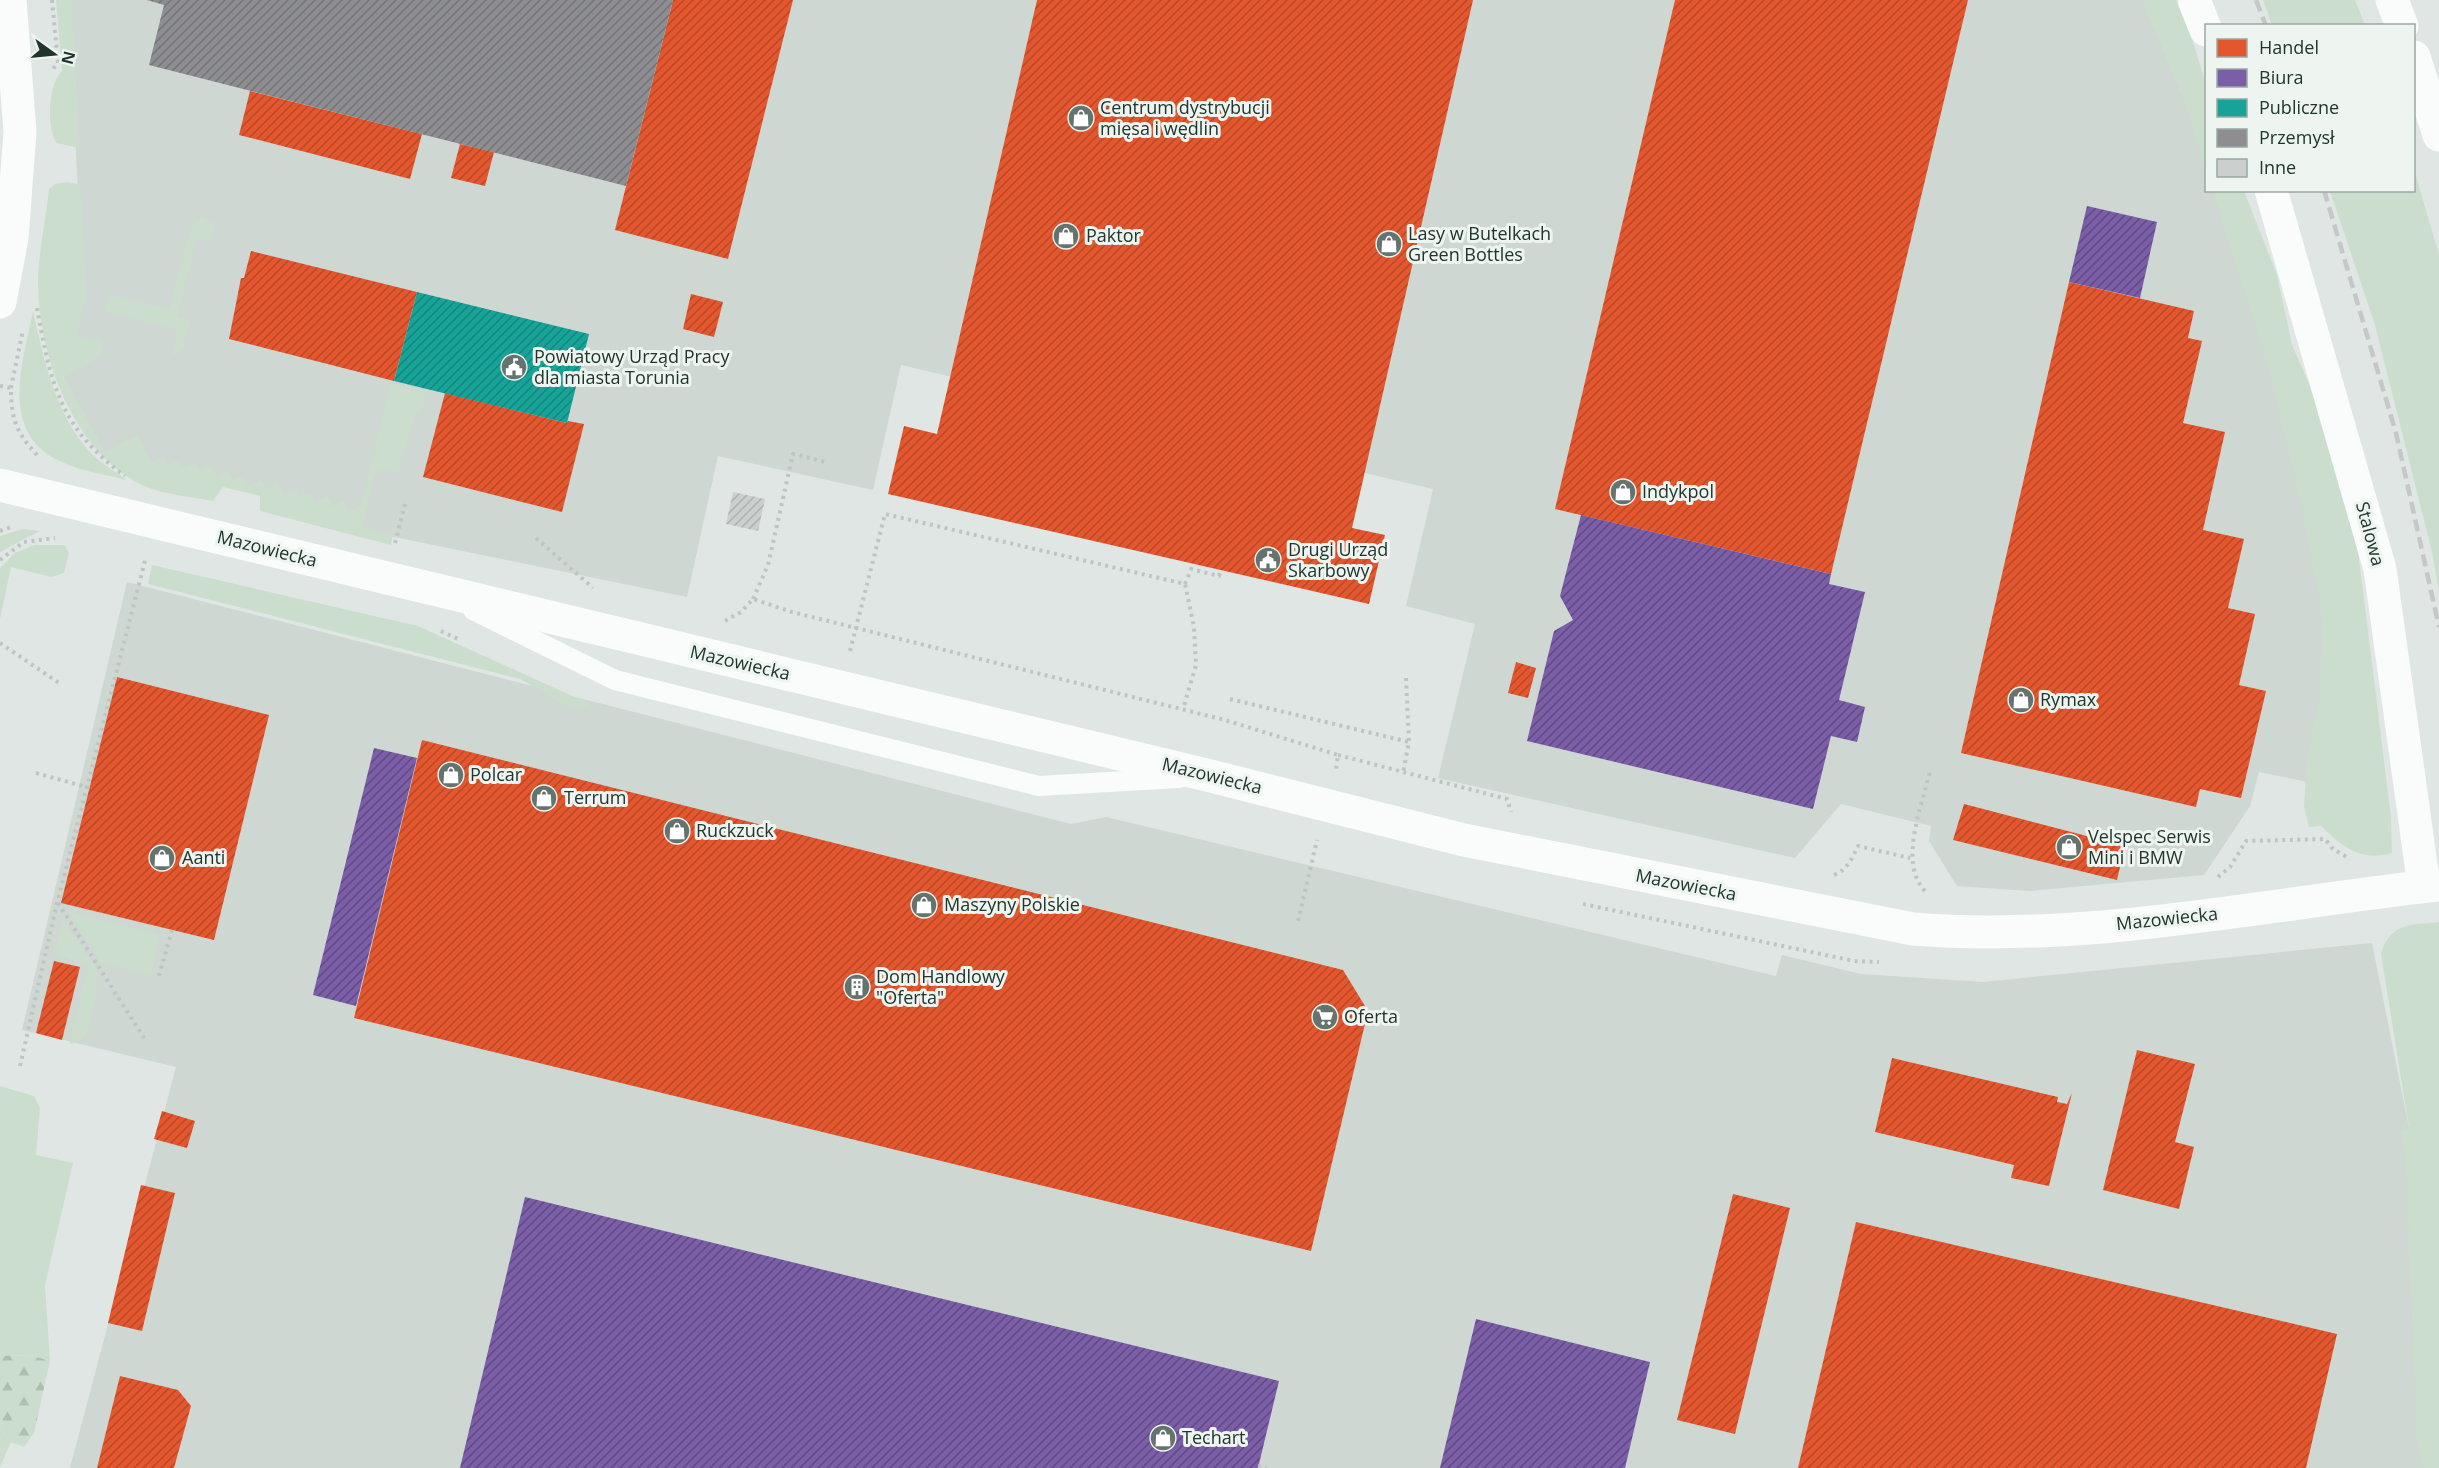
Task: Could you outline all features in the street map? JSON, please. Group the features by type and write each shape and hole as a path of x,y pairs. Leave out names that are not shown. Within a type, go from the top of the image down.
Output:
{"street":[{"path":"10,0 20,142 12,238 13,311"},
{"path":"2194,0 2205,28"},
{"path":"2392,0 2401,24"},
{"path":"2415,60 2439,135"},
{"name":"Stalowa","path":"2272,192 2380,569 2431,886"},
{"name":"Mazowiecka","path":"0,485 1211,776 1464,840 1913,929 1982,933 2077,929 2258,909 2431,886"}],"lane":[{"path":"433,590 615,680 1039,786 1211,776"}],"path":[{"path":"36,306 52,381 69,419 97,455 134,483"},
{"path":"11,388 13,311"},
{"path":"753,599 768,565 793,454 826,462"},
{"path":"392,552 405,504"},
{"path":"0,560 24,542 55,538 67,540"},
{"path":"536,538 593,588"},
{"path":"136,554 158,559"},
{"path":"20,1066 57,903 89,788 146,556"},
{"path":"1185,584 1191,569 1219,576 1221,570"},
{"path":"433,628 465,642"},
{"path":"0,643 59,683"},
{"path":"1403,773 1409,742 1406,678"},
{"path":"1230,699 1409,742"},
{"path":"1930,771 1910,858 1914,876 1923,890 1932,895"},
{"path":"36,773 89,788"},
{"path":"2211,880 2230,867 2246,841 2325,839 2333,849 2354,860"},
{"path":"57,903 144,1038"},
{"path":"159,976 172,930"},
{"path":"1258,1466 1267,1468"}],"shaded area":[{"path":"69,0 2148,0 2205,153 2205,192 2218,192 2276,369 2374,817 2317,784 2259,772 2250,806 2204,875 2030,891 1957,886 1929,841 1931,826 1841,804 1795,858 1438,778 1475,624 1406,606 1433,489 901,365 873,490 718,456 687,597 287,515 278,496 100,454 58,379 83,303"},
{"path":"127,582 1071,824 1106,817 1776,976 1782,955 1861,974 1983,982 2372,943 2439,1278 2439,1468 70,1468 176,1067 22,1030"}],"green space":[{"path":"56,0 72,0 79,148 57,143 51,128 51,96 57,77 62,71"},
{"path":"2142,0 2180,0 2205,81 2205,167 2185,102"},
{"path":"2263,0 2355,0 2365,24 2272,24"},
{"path":"2415,172 2439,255 2439,591 2432,552 2375,325 2330,192 2415,192"},
{"path":"67,182 81,185 86,298 76,336 103,341 100,356 64,377 105,452 137,435 152,463 163,457 168,466 178,460 183,468 195,463 199,471 211,466 217,477 227,471 232,480 243,475 249,486 261,480 267,490 278,483 283,494 294,489 298,497 310,492 315,502 327,496 332,506 344,501 349,511 361,506 391,383 427,391 421,412 416,411 397,473 376,469 362,528 393,534 391,545 260,511 260,496 223,487 213,501 149,488 118,470 97,450 79,426 64,399 53,371 40,312 38,272 49,189 55,184"},
{"path":"2213,192 2244,192 2277,275 2292,345 2320,409 2357,543 2391,817 2392,853 2370,856 2361,854 2345,846 2321,826 2309,827 2304,807 2307,761 2320,694 2323,620 2303,511 2268,364"},
{"path":"201,217 215,222 210,242 197,239 177,316 190,321 183,349 172,357 178,329 105,311 110,295 169,310 192,225"},
{"path":"33,311 51,381 64,414 88,450 127,480 88,471 52,457 36,444 26,428 21,410 21,370"},
{"path":"23,529 40,531 0,552 0,536"},
{"path":"34,545 65,545 69,553 64,573 51,577 11,567 0,619 0,568 15,553"},
{"path":"152,565 418,626 590,704 580,709 569,707 520,679 148,584"},
{"path":"69,912 159,935 151,975 101,962"},
{"path":"63,920 94,965 98,986 87,1034 81,1040 70,1044 88,965 55,955"},
{"path":"2439,922 2439,1468 2423,1468 2417,1439 2406,1163 2401,1131 2409,1128 2381,954 2390,936 2403,927"},
{"path":"0,1086 34,1096 40,1108 36,1155 73,1163 45,1285 50,1361 30,1355 0,1356"},
{"path":"30,1355 50,1361 34,1433 24,1447 11,1442 0,1429 0,1356"},
{"path":"0,1429 11,1442 0,1467"}],"building: Handel":[{"path":"673,0 793,0 728,259 615,230"},
{"path":"1037,0 1473,0 1352,528 1385,535 1369,604 888,494 904,426 937,434"},
{"path":"1675,0 1968,0 1831,574 1555,509"},
{"path":"250,91 422,134 410,179 239,135"},
{"path":"460,144 494,152 485,186 451,178"},
{"path":"251,251 417,292 394,381 229,339 241,278 244,278"},
{"path":"2069,282 2194,311 2188,338 2202,341 2183,423 2225,432 2203,530 2244,539 2228,608 2255,614 2239,685 2266,691 2241,798 2200,789 2196,807 1961,753"},
{"path":"691,294 723,302 714,337 683,329"},
{"path":"445,393 567,423 568,421 584,424 562,512 423,477"},
{"path":"1516,662 1536,668 1528,698 1508,693"},
{"path":"117,677 269,715 214,940 61,903"},
{"name":"Dom Handlowy \"Oferta\"","path":"422,740 1343,970 1368,1011 1311,1251 354,1018"},
{"path":"1964,804 2125,846 2117,880 1953,840"},
{"path":"54,961 80,967 62,1040 36,1033"},
{"path":"2137,1050 2195,1064 2175,1142 2194,1147 2179,1209 2103,1190"},
{"path":"1892,1058 2058,1097 2057,1102 2067,1104 2072,1093 2049,1186 2011,1178 2014,1165 1875,1132"},
{"path":"162,1111 195,1121 187,1148 154,1139"},
{"path":"141,1185 175,1193 142,1331 108,1323"},
{"path":"1733,1194 1790,1208 1735,1434 1677,1420"},
{"path":"1856,1222 2337,1334 2306,1468 1798,1468"},
{"path":"120,1376 178,1390 191,1406 174,1468 97,1468"}],"building: Biura":[{"path":"2087,206 2157,222 2140,298 2069,282"},
{"path":"1581,515 1831,574 1829,584 1865,592 1839,700 1865,707 1857,742 1831,736 1813,809 1527,741 1554,631 1573,620 1560,596"},
{"path":"374,748 417,758 356,1006 313,995"},
{"path":"525,1197 1279,1381 1258,1468 460,1468"},
{"path":"1476,1319 1650,1362 1625,1468 1440,1468"}],"building: Publiczne":[{"path":"417,292 589,334 567,423 394,381"}],"building: Przemysł":[{"path":"147,0 673,0 626,186 149,65 164,5"}],"building: Inne":[{"path":"733,492 765,499 758,531 726,524"}],"railway":[{"path":"2256,0 2265,24"},
{"path":"2325,192 2396,433 2439,627"}],"place":[{"name":"Centrum dystrybucji mięsa i wędlin","path":"1081,118"},
{"name":"Paktor","path":"1066,236"},
{"name":"Lasy w Butelkach Green Bottles","path":"1389,244"},
{"name":"Powiatowy Urząd Pracy dla miasta Torunia","path":"514,367"},
{"name":"Indykpol","path":"1623,492"},
{"name":"Drugi Urząd Skarbowy","path":"1268,560"},
{"name":"Rymax","path":"2021,700"},
{"name":"Polcar","path":"451,775"},
{"name":"Terrum","path":"544,798"},
{"name":"Ruckzuck","path":"677,831"},
{"name":"Velspec Serwis Mini i BMW","path":"2069,847"},
{"name":"Aanti","path":"162,858"},
{"name":"Maszyny Polskie","path":"924,905"},
{"name":"Dom Handlowy \"Oferta\"","path":"857,987"},
{"name":"Oferta","path":"1325,1017"},
{"name":"Techart","path":"1163,1438"}]}
